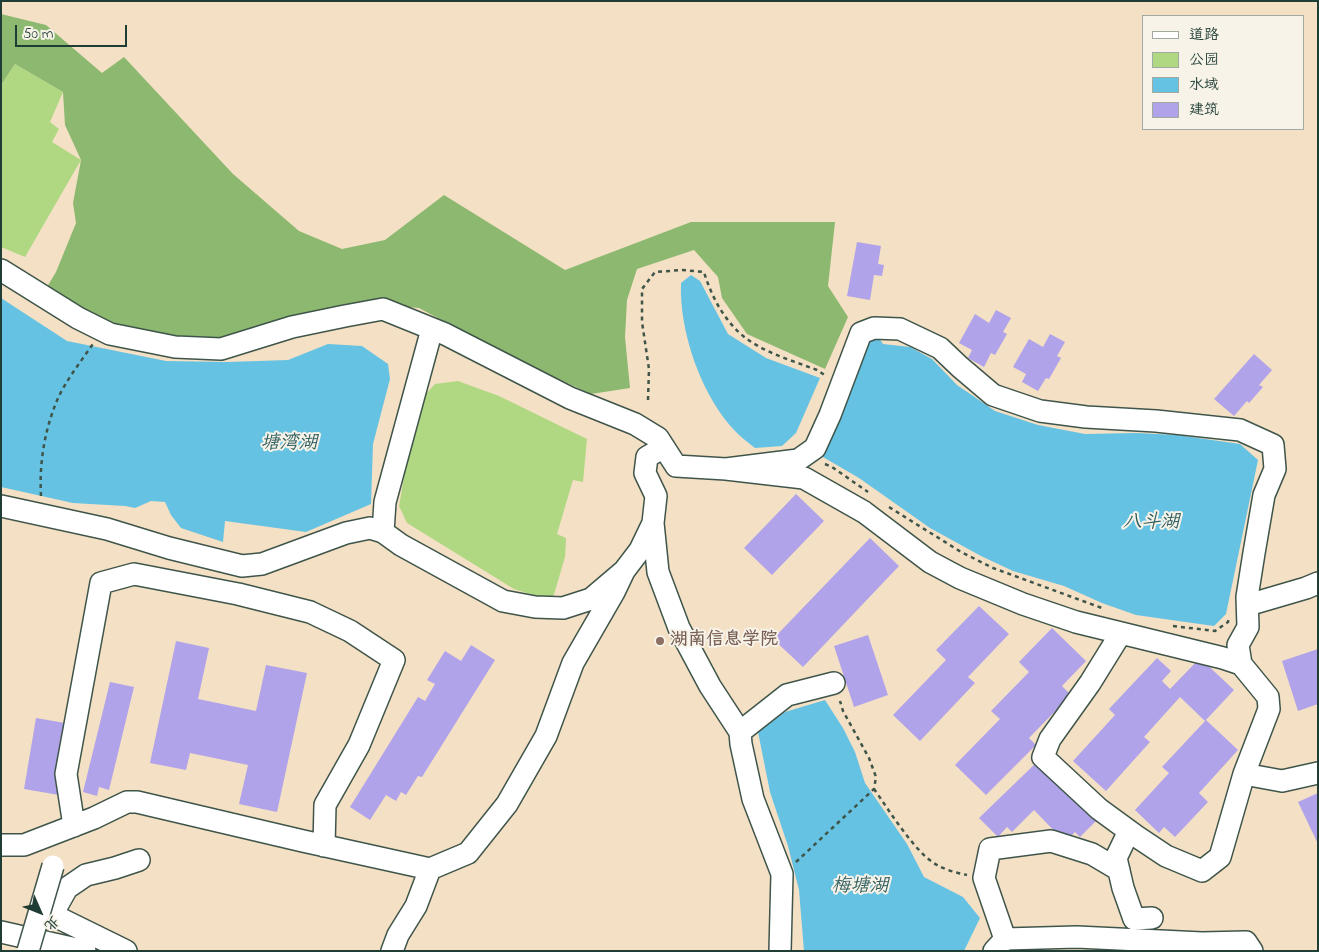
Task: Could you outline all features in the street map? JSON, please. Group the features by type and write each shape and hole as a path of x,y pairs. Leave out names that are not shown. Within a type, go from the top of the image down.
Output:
{"lane":[{"path":"1,270 78,318 110,334 175,347 221,349 292,328 345,316 384,310 432,329 493,357 570,398 634,424 658,438 676,466 726,469 804,478 864,512 930,562 960,578 1023,604 1076,622 1242,664"},
{"path":"726,469 798,460 815,448 830,415 861,334 874,328 900,329 940,348 993,395 1040,410 1086,417 1156,421 1240,430 1273,445 1275,469 1264,495 1248,597 1240,609"},
{"path":"383,532 385,502 432,329"},
{"path":"664,446 647,457 645,473 656,496 653,523 658,572 678,628 710,686 740,732 753,798 782,874 780,951"},
{"path":"1,506 107,528 169,548 242,566 262,564 346,533 370,528 383,532 402,545 504,601 535,607 563,608 591,599 624,571"},
{"path":"1,845 24,845 74,826 127,802 137,802 430,869 468,853 508,804 546,736 573,663 624,571 640,550 653,523"},
{"path":"74,826 66,774 102,582 134,574 238,594 310,612 350,631 394,660 359,745 325,805 324,846"},
{"path":"1240,609 1318,583"},
{"path":"1121,633 1090,684 1050,739 1043,757 1099,809 1129,831 1166,856 1202,871 1220,857 1244,774 1269,710 1268,697 1242,664 1238,646 1248,627 1240,609"},
{"path":"740,732 786,695 834,682"},
{"path":"1244,774 1282,781 1318,772"},
{"path":"1129,831 1116,858 1123,888 1134,920 1152,918"},
{"path":"26,944 53,866 52,834"},
{"path":"1119,870 1092,854 1051,841 990,849 984,878 1000,945 1077,937 1202,943 1246,942 1252,951"},
{"path":"126,951 61,919 53,912 67,888 86,875 139,860"},
{"path":"392,951 398,936 416,906 430,869"},
{"path":"1,918 26,944"},
{"path":"1,932 26,944 85,951"}],"path":[{"path":"648,400 649,368 642,322 642,289 654,272 682,270 704,272 708,287 724,315 736,330 753,344 817,370 826,376"},
{"path":"39,514 41,498 40,477 48,424 59,396 102,330"},
{"path":"805,455 832,467 873,495"},
{"path":"887,506 962,552 993,568 1109,611"},
{"path":"1172,626 1214,631 1228,622 1240,609"},
{"path":"782,874 874,789 876,778 868,758 843,711 834,682"},
{"path":"874,789 914,845 935,864 955,873 984,878"}],"green space":[{"path":"1,14 46,25 102,73 124,57 233,174 299,231 342,249 385,240 444,195 565,270 691,222 835,222 828,286 848,317 825,369 747,334 722,298 718,277 694,250 637,269 627,300 625,337 630,388 591,394 509,356 419,308 381,305 215,345 102,327 44,292 56,272 76,223 73,203 81,160 65,125 63,92 15,64 1,85"},
{"path":"15,64 63,92 50,122 59,129 52,142 81,160 25,257 1,247 1,85"},
{"path":"458,381 499,396 587,439 583,482 573,480 557,534 566,538 565,557 552,601 514,589 407,523 399,506 422,398 435,384"}],"water":[{"path":"691,275 700,281 728,334 766,358 820,378 796,433 782,446 755,448 738,434 714,403 695,364 684,322 681,283"},
{"name":"塘湾湖","path":"1,298 67,341 166,361 228,362 288,360 328,344 362,346 388,364 390,379 373,444 371,504 306,532 225,521 223,542 181,528 171,515 165,502 151,501 135,508 73,503 1,487"},
{"name":"八斗湖","path":"879,338 883,344 910,347 932,359 957,385 995,411 1038,425 1085,434 1136,433 1177,435 1240,444 1258,460 1226,614 1214,626 1136,615 1102,603 1064,586 1013,571 930,528 859,478 823,457 824,448 866,340"},
{"name":"梅塘湖","path":"825,700 843,728 855,752 865,783 907,844 924,877 963,897 980,918 964,951 804,951 799,890 788,846 770,792 758,732 785,712"}],"building":[{"path":"857,242 881,246 878,264 884,265 882,276 874,275 870,300 847,296"},
{"path":"996,310 1011,318 1003,332 1007,334 995,355 991,353 984,367 968,358 972,350 959,343 975,314 989,323"},
{"path":"1050,334 1065,342 1057,356 1061,358 1049,379 1046,378 1038,391 1022,382 1026,374 1013,367 1029,339 1043,347"},
{"path":"1254,354 1272,370 1259,385 1263,387 1234,416 1214,399"},
{"path":"796,494 824,521 772,575 744,548"},
{"path":"870,538 899,566 803,667 773,639"},
{"path":"979,606 1009,634 968,677 975,683 920,741 893,715 946,660 936,650"},
{"path":"1052,628 1086,661 1062,686 1071,695 1029,738 1036,745 986,795 955,765 1000,719 991,711 1029,672 1019,662"},
{"path":"868,635 888,695 854,707 834,646"},
{"path":"176,641 209,648 198,699 256,711 266,665 307,673 277,812 239,804 248,765 190,753 186,770 150,763"},
{"path":"471,645 495,660 422,777 418,776 406,795 401,792 396,801 386,795 370,820 350,807 418,697 425,701 435,684 427,680 445,651 461,661"},
{"path":"1318,649 1318,704 1298,711 1282,661"},
{"path":"1157,658 1171,671 1162,681 1170,689 1200,658 1234,690 1205,721 1180,697 1144,737 1150,742 1106,791 1073,761 1115,715 1109,709"},
{"path":"110,682 134,687 109,790 99,787 97,796 83,792"},
{"path":"36,718 71,724 59,795 24,789"},
{"path":"1206,720 1238,750 1199,793 1208,802 1175,837 1164,827 1159,833 1135,810 1169,773 1162,767"},
{"path":"1038,761 1097,820 1080,837 1075,832 1065,842 1034,810 1012,832 1007,827 998,837 979,818"},
{"path":"1318,793 1318,844 1298,802"}],"place":[{"name":"湖南信息学院","path":"660,641"}]}
